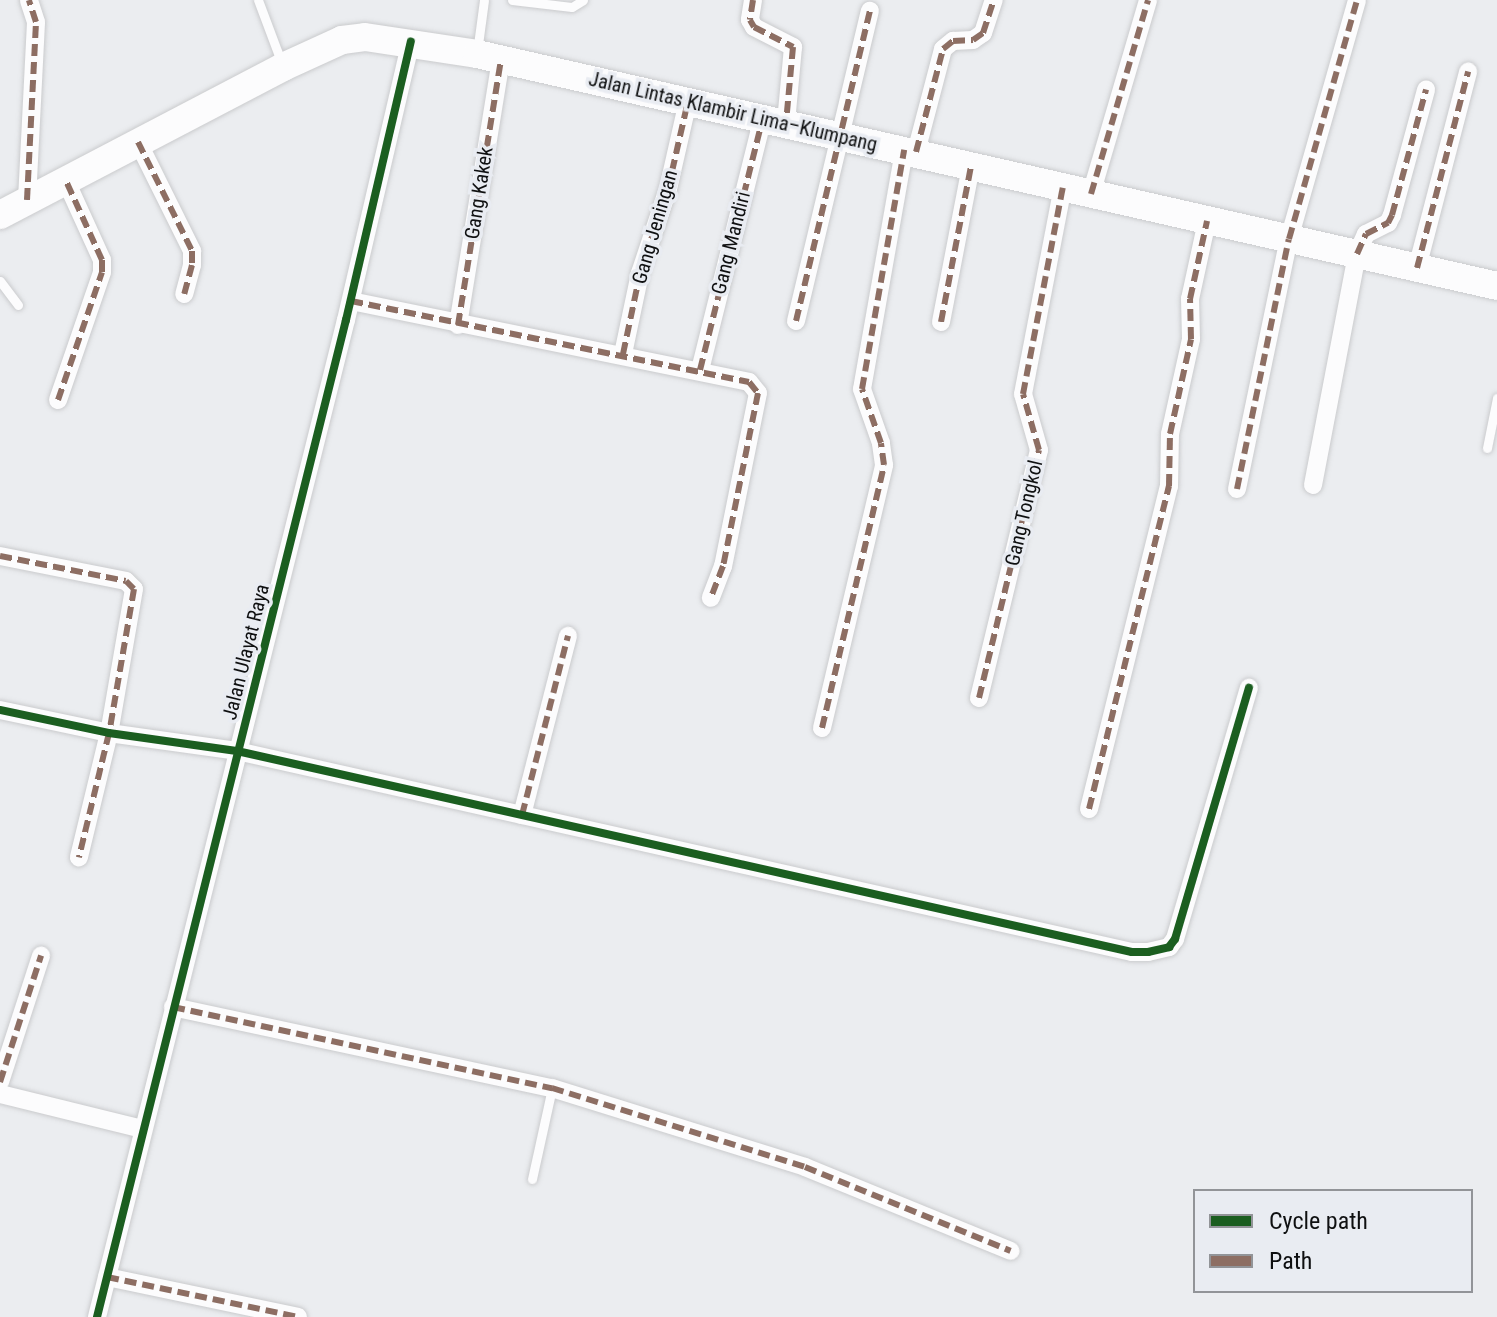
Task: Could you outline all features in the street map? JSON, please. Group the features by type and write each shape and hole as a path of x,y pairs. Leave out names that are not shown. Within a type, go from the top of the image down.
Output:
{"main road":[{"name":"Jalan Lintas Klambir Lima–Klumpang","path":"0,215 283,67 342,40 365,37 411,41 489,57 839,134 1497,286"}],"street":[{"path":"27,200 36,22 29,0"},
{"name":"Gang Mandiri","path":"700,370 793,47 754,27 750,20 753,0"},
{"path":"822,728 884,465 881,443 862,389 910,151 943,49 953,41 973,40 983,33 994,0"},
{"path":"1091,194 1148,0"},
{"path":"1237,489 1289,239 1357,0"},
{"path":"796,321 870,11"},
{"name":"Jalan Ulayat Raya","path":"97,1317 351,301 411,41"},
{"name":"Gang Kakek","path":"458,325 489,57"},
{"path":"1417,268 1468,72"},
{"path":"1313,485 1357,254 1366,234 1388,223 1392,215 1426,90"},
{"name":"Gang Jeningan","path":"623,354 640,273 668,189 688,101"},
{"path":"138,142 192,251 192,265 184,294"},
{"path":"941,322 971,166"},
{"path":"58,400 102,272 102,260 66,181"},
{"name":"Gang Tongkol","path":"979,698 1039,450 1023,394 1063,186"},
{"path":"1089,809 1169,486 1170,434 1191,339 1190,299 1207,221"},
{"path":"351,301 749,382 758,393 723,566 711,598"},
{"path":"0,556 126,581 134,589 109,733 79,857"},
{"path":"522,815 568,636"},
{"path":"0,710 109,733 237,751 1132,952 1148,952 1169,947 1179,931 1249,688"},
{"path":"0,1082 41,956"},
{"path":"173,1007 552,1088 805,1167 1011,1251"},
{"path":"0,1094 142,1129"},
{"path":"107,1277 298,1317"}],"lane":[{"path":"258,0 283,67"},
{"path":"484,0 489,57"},
{"path":"512,0 572,7 583,0"},
{"path":"0,281 18,305"},
{"path":"1487,448 1497,398"},
{"path":"532,1179 552,1088"}],"marked path":[{"path":"27,200 36,22 29,0"},
{"path":"753,0 750,20 754,27 793,47 786,122"},
{"path":"916,152 943,49 953,41 973,40 983,33 994,0"},
{"path":"1091,194 1148,0"},
{"path":"1237,489 1289,239 1357,0"},
{"path":"796,321 870,11"},
{"path":"458,325 501,60"},
{"path":"1417,268 1468,72"},
{"path":"1357,254 1366,234 1388,223 1392,215 1426,90"},
{"path":"623,354 640,273 668,189 688,101"},
{"path":"700,370 763,117"},
{"path":"138,142 192,251 192,265 184,294"},
{"path":"822,728 884,465 881,443 862,389 904,150"},
{"path":"941,322 971,166"},
{"path":"58,400 102,272 102,260 66,181"},
{"path":"979,698 1039,450 1023,394 1063,186"},
{"path":"1089,809 1169,486 1170,434 1191,339 1190,299 1207,221"},
{"path":"351,301 749,382 758,393 723,566 711,598"},
{"path":"0,556 126,581 134,589 109,733 79,857"},
{"path":"522,815 568,636"},
{"path":"0,1082 41,956"},
{"path":"173,1007 552,1088 805,1167 1011,1251"},
{"path":"107,1277 298,1317"}],"cycle path":[{"path":"97,1317 346,320 411,41"},
{"path":"0,710 109,733 237,751 1132,952 1148,952 1169,947 1175,939 1249,688"}]}
